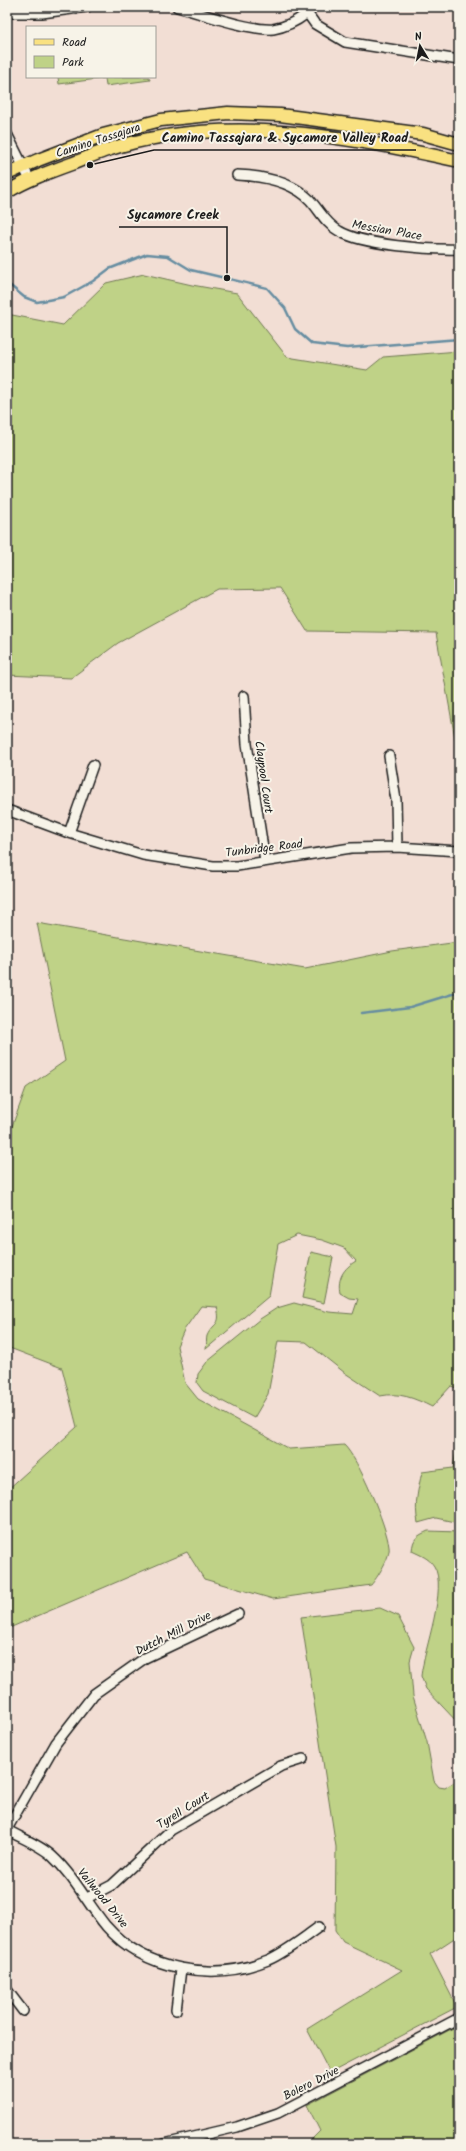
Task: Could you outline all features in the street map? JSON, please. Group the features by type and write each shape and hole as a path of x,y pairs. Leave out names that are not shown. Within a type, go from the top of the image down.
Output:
{"main road":[{"name":"Camino Tassajara","path":"7,174 23,166 103,135 161,120 228,113 280,115 423,134 459,144"},
{"name":"Camino Tassajara","path":"7,192 30,180 105,150 146,140 191,133 238,130 286,131 394,147 459,161"}],"street":[{"path":"7,13 42,13 87,7"},
{"path":"177,7 246,25 272,29 295,22 305,10 315,24 345,42 459,60"},
{"path":"7,134 30,180"},
{"name":"Messian Place","path":"237,175 254,175 282,181 309,200 330,226 352,237 437,250 459,249"},
{"name":"Claypool Court","path":"244,696 247,744 265,861"},
{"path":"390,756 396,800 397,847"},
{"path":"69,833 93,765"},
{"name":"Tunbridge Road","path":"7,810 69,833 143,855 212,866 237,866 351,848 397,847 459,851"},
{"name":"Dutch Mill Drive","path":"7,1830 56,1743 94,1694 145,1658 238,1614"},
{"name":"Tyrell Court","path":"87,1898 112,1885 171,1830 281,1766 303,1759"},
{"name":"Vailwood Drive","path":"7,1830 51,1855 87,1898 106,1926 130,1948 158,1962 181,1969 212,1972 238,1969 268,1960 319,1927"},
{"path":"176,2010 181,1969"},
{"path":"7,1990 23,2011"},
{"name":"Bolero Drive","path":"164,2144 236,2128 278,2113 459,2018"}],"green space":[{"path":"58,78 105,78 59,84"},
{"path":"105,78 149,78 150,80 106,86"},
{"path":"144,274 237,293 287,357 367,370 383,357 459,351 459,760 436,633 307,631 280,588 217,589 118,643 71,678 7,675 7,314 63,325 106,283"},
{"path":"37,923 305,969 392,951 459,942 459,1389 451,1386 432,1407 400,1395 380,1396 345,1373 306,1342 278,1341 268,1394 254,1418 203,1391 197,1383 198,1374 207,1362 260,1319 277,1308 294,1303 329,1312 353,1314 358,1299 349,1298 340,1293 339,1288 342,1274 356,1261 344,1248 322,1240 297,1235 278,1244 269,1296 206,1349 207,1336 218,1321 218,1313 217,1307 201,1306 184,1330 177,1346 185,1383 198,1399 289,1449 344,1445 350,1452 364,1477 378,1509 389,1547 386,1561 371,1585 273,1599 204,1579 187,1552 7,1629 7,1490 77,1427 62,1368 7,1347 7,1132 10,1132 26,1088 65,1061"},
{"path":"311,1252 333,1257 324,1303 302,1298"},
{"path":"459,1435 459,1523 436,1518 418,1523 416,1503 422,1472 453,1468"},
{"path":"428,1531 459,1532 459,1724 426,1689 421,1676 437,1603 438,1576 430,1561 412,1551 413,1543 416,1538"},
{"path":"380,1608 398,1616 414,1647 410,1661 413,1696 427,1742 434,1781 439,1787 445,1788 459,1779 459,1935 430,1954 457,2007 330,2073 307,2029 402,1970 343,1942 335,1930 336,1847 301,1617"},
{"path":"459,2025 459,2144 307,2144 320,2131 307,2105"}],"waterway":[{"path":"7,283 24,297 37,302 64,297 93,281 109,269 147,254 168,256 191,270 267,288 285,308 295,329 312,344 347,348 459,339"},
{"path":"361,1013 410,1007 459,992"}],"place":[{"name":"Camino Tassajara & Sycamore Valley Road","path":"90,165"},
{"name":"Sycamore Creek","path":"227,278"}]}
